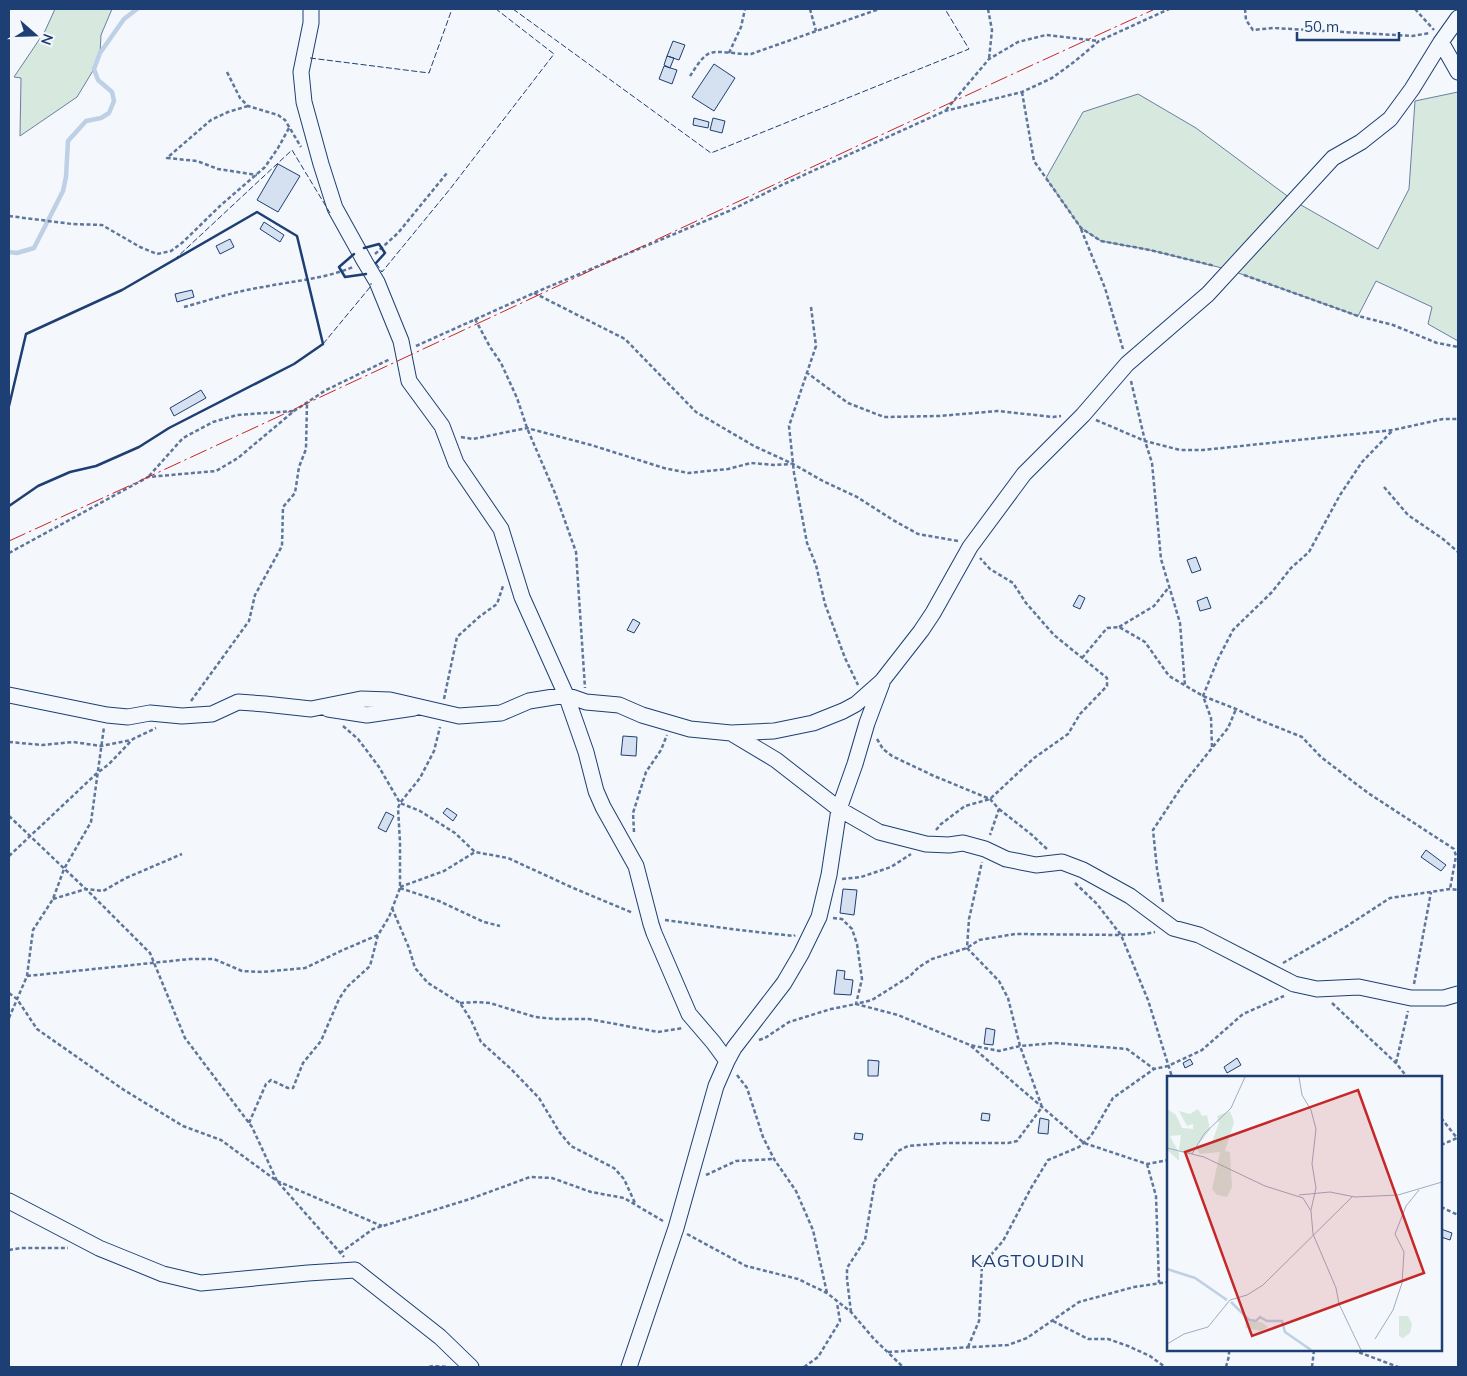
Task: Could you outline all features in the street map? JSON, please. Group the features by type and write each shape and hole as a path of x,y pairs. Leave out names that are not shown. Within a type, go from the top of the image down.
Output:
{"street":[{"path":"311,9 311,23 301,72 304,102 335,208 377,282 401,341 409,381 442,426 456,463 500,529 522,597 566,695 586,752 596,792 636,866 649,918 689,1014 727,1061"},
{"path":"9,695 107,715 128,717 150,713 182,716 212,714 238,702 311,709 361,699 390,700 459,716 501,713 529,701 566,695 586,702 619,705 642,715 690,728 731,733 757,733 813,724 843,711 856,704 882,681 933,613 970,547 1024,474 1083,415 1127,364 1208,294 1333,158 1361,142 1390,119 1458,18"},
{"path":"1441,42 1458,72"},
{"path":"630,1367 676,1228 716,1086 734,1048 784,983 819,917 829,875 839,809 882,681"},
{"path":"731,733 776,760 839,809 879,832 926,844 949,845 963,843 985,849 1006,859 1036,865 1062,862 1083,870 1130,896 1173,928 1199,935 1294,984 1312,988 1359,987 1411,998 1444,998 1458,994"},
{"path":"9,1201 99,1248 163,1274 201,1283 355,1270 440,1337 471,1367"}],"path":[{"path":"729,53 741,27 745,9"},
{"path":"810,9 816,31"},
{"path":"690,76 708,54 715,52 751,54 880,9"},
{"path":"988,9 992,30 989,59"},
{"path":"148,477 216,471 238,458 307,402 326,390 403,352 534,293 729,211 945,111 1022,92 1052,78 1099,41 1169,9"},
{"path":"1245,9 1246,20 1253,30 1273,28 1412,36 1428,33 1438,34 1415,9"},
{"path":"945,111 989,59 1018,42 1046,35 1099,41"},
{"path":"227,72 240,98 248,106 278,115 285,120 304,151 321,164"},
{"path":"1022,92 1034,161 1081,228 1114,316 1152,463 1161,559 1180,623 1185,686"},
{"path":"248,106 211,120 167,158 197,161 218,169 257,175"},
{"path":"9,216 72,224 102,225 140,247 157,254 172,251 221,205 265,168 289,128"},
{"path":"184,307 261,287 309,280 342,272 365,262 382,249 398,232 447,173"},
{"path":"1081,228 1101,241 1150,250 1230,270 1358,316 1393,325 1437,343 1458,347"},
{"path":"534,293 625,339 696,412 754,446 793,464 823,482 857,497 918,534 955,540 970,547 990,569 1013,583 1026,604 1054,635 1107,678 1107,686 1080,714 1068,734 1034,758 990,799 965,806 941,824 926,844 891,867 861,876 838,879"},
{"path":"811,307 816,346 789,426 793,464 808,543 816,565 825,604 845,658 864,697"},
{"path":"475,319 501,363 517,398 576,552 586,702"},
{"path":"806,372 848,404 884,417 939,416 998,411 1053,417 1083,415 1145,441 1180,450 1203,450 1393,430 1443,419 1458,419"},
{"path":"182,716 249,621 255,595 282,546 283,508 295,493 299,467 306,449 307,402"},
{"path":"9,553 148,477 183,438 213,422 237,415 294,411"},
{"path":"445,434 473,439 527,428 664,468 688,473 728,469 751,463 793,464"},
{"path":"1212,749 1211,718 1203,696 1218,659 1233,630 1272,592 1291,568 1308,552 1340,495 1362,462 1393,430"},
{"path":"1384,487 1408,515 1443,539 1458,552"},
{"path":"249,1123 266,1084 271,1080 288,1088 293,1088 303,1063 321,1041 339,999 347,987 370,966 378,935 389,917 400,888 398,808 420,778 434,751 444,712 444,697 457,637 497,604 510,563"},
{"path":"1082,658 1107,628 1119,627 1154,606 1169,587"},
{"path":"1119,627 1145,642 1169,676 1203,696 1302,737 1321,757 1368,793 1454,849 1456,856 1450,889"},
{"path":"757,1040 765,1038 789,1022 831,1009 872,1000 910,976 919,967 932,960 967,948 979,940 1015,934 1144,934 1173,928 1163,902 1153,830 1184,783 1228,728 1236,709"},
{"path":"9,1018 27,976 33,930 53,899 64,869 90,822 96,774 107,715"},
{"path":"634,839 633,813 643,780 646,772 661,750 671,723"},
{"path":"868,723 883,749 892,756 990,799 999,810 1032,835 1062,862 1077,885 1097,904 1121,935 1148,1000 1172,1076"},
{"path":"343,726 358,739 400,803 420,811 455,833 475,852 508,858 618,908 649,918 794,936 800,931"},
{"path":"9,742 42,745 74,742 101,746 132,740 157,727"},
{"path":"9,856 109,764 132,740"},
{"path":"999,810 985,849 969,919 967,948 999,981 1008,998 1020,1046 1042,1107"},
{"path":"9,816 150,953 185,1038 249,1123 277,1181 383,1226"},
{"path":"400,888 444,871 475,852"},
{"path":"53,899 86,889 103,892 126,878 182,854"},
{"path":"400,888 439,900 484,922 500,926"},
{"path":"1269,972 1344,928 1390,898 1450,889 1458,890"},
{"path":"1396,1063 1411,998 1431,892"},
{"path":"392,908 416,968 428,984 460,1003 471,1020 481,1042 539,1098 560,1133 571,1146 614,1168 624,1179 636,1204"},
{"path":"819,917 842,920 852,929 857,944 862,979 856,1004"},
{"path":"27,976 190,959 214,959 242,971 262,972 306,968 378,935"},
{"path":"968,1347 979,1321 982,1265 1003,1241 1048,1160 1084,1143 1091,1136 1114,1098 1154,1069 1168,1066 1202,1050 1242,1014 1312,988 1396,1063 1406,1076"},
{"path":"9,993 17,999 37,1029 124,1090 183,1126 221,1140 277,1181 355,1270"},
{"path":"460,1003 490,1002 535,1017 589,1019 658,1032 682,1028 689,1031"},
{"path":"856,1004 898,1015 970,1045 999,1050 1055,1043 1127,1049 1154,1069"},
{"path":"970,1045 1084,1143 1148,1164 1167,1160"},
{"path":"727,1061 746,1088 763,1137 774,1159 796,1191 812,1230 827,1293"},
{"path":"851,1312 847,1268 865,1240 875,1181 898,1151 908,1146 945,1142 1008,1143 1017,1141 1042,1107"},
{"path":"1442,1119 1458,1138 1442,1145"},
{"path":"688,1184 736,1161 774,1159"},
{"path":"1148,1164 1156,1196 1159,1283"},
{"path":"340,1253 373,1230 383,1226 470,1199 530,1177 552,1178 591,1192 624,1198 746,1266 798,1279 827,1293 851,1312 902,1367"},
{"path":"1442,1207 1458,1214"},
{"path":"9,1250 21,1248 70,1248"},
{"path":"887,1352 1008,1345 1028,1338 1079,1302 1134,1287 1167,1282"},
{"path":"804,1367 818,1357 840,1321 837,1301"},
{"path":"1053,1321 1088,1339 1108,1339 1128,1346 1150,1356 1164,1367"},
{"path":"1226,1367 1229,1351"},
{"path":"1312,1367 1314,1351"},
{"path":"1356,1351 1398,1367"},
{"path":"429,1367 448,1367"}],"shaded area":[{"path":"55,9 112,9 101,35 100,53 94,69 77,97 20,136 21,78 14,77 45,31"},
{"path":"1458,92 1458,341 1428,324 1432,307 1376,281 1358,316 1230,270 1150,250 1101,241 1081,228 1046,178 1083,112 1138,94 1196,128 1294,201 1378,249 1409,189 1415,101"}],"building":[{"path":"673,41 685,45 679,60 667,56"},
{"path":"667,56 674,58 670,68 664,65"},
{"path":"714,64 735,78 714,111 692,97"},
{"path":"664,66 677,70 672,84 659,79"},
{"path":"694,118 709,122 708,128 693,125"},
{"path":"713,118 725,121 722,133 710,130"},
{"path":"278,164 300,176 278,212 257,200"},
{"path":"264,222 284,235 280,242 260,229"},
{"path":"230,239 234,247 220,254 216,246"},
{"path":"192,290 194,297 177,302 175,294"},
{"path":"201,390 206,398 174,416 170,408"},
{"path":"1196,557 1201,570 1192,573 1187,560"},
{"path":"1079,595 1085,598 1080,609 1073,606"},
{"path":"1207,597 1211,608 1200,611 1197,601"},
{"path":"633,619 640,623 634,633 627,630"},
{"path":"623,736 637,737 636,756 621,755"},
{"path":"447,808 457,815 453,821 443,813"},
{"path":"386,812 394,816 386,832 378,828"},
{"path":"1426,850 1446,865 1441,871 1421,857"},
{"path":"843,889 857,890 854,915 840,913"},
{"path":"837,970 845,971 844,979 853,980 851,995 834,994"},
{"path":"986,1028 995,1030 993,1045 984,1044"},
{"path":"1237,1058 1241,1065 1227,1073 1224,1067"},
{"path":"1190,1059 1193,1064 1185,1068 1183,1063"},
{"path":"868,1060 879,1061 878,1076 868,1076"},
{"path":"982,1113 990,1114 989,1121 981,1120"},
{"path":"1040,1118 1049,1120 1048,1134 1038,1133"},
{"path":"855,1133 863,1134 862,1140 854,1139"},
{"path":"1442,1229 1452,1233 1450,1240 1442,1237"}],"waterway":[{"path":"9,252 17,253 34,248 63,191 66,177 68,141 86,121 101,118 109,113 114,101 112,92 98,80 94,69 100,53 124,19 137,9"}],"fence":[{"path":"310,58 429,73 452,9"},
{"path":"376,263 382,272 450,189 554,54 496,9"},
{"path":"513,9 711,153 969,49 945,9"},
{"path":"174,260 292,150 330,213"},
{"path":"323,344 371,286 371,283"}],"wall":[{"path":"9,406 26,334 122,290 257,212 297,236 323,344 294,364 169,428 139,447 96,466 70,472 38,486 9,506"},
{"path":"364,248 379,244 385,253 376,263"},
{"path":"354,254 339,267 345,277 366,274"}],"power":[{"path":"9,541 1155,9"}],"district":[{"name":"KAGTOUDIN","path":"1028,1261"}]}
